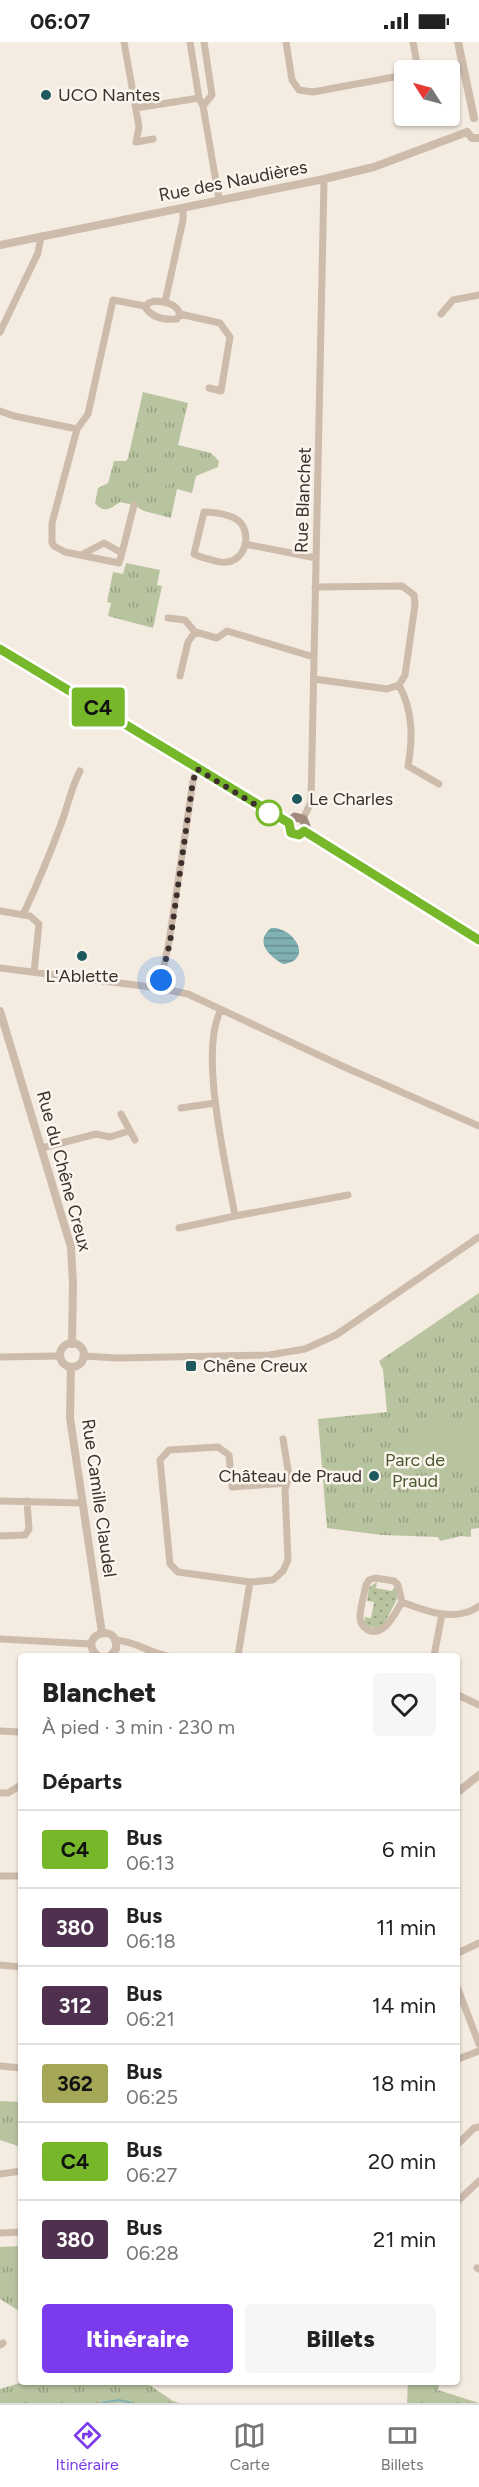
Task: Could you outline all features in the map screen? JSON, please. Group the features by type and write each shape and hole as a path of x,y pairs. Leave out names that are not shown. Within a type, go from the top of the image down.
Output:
{"main road":[{"path":"0,649 289,823 291,833 299,835 306,826 303,819 295,817 289,823"},
{"path":"304,831 479,940"}],"street":[{"path":"124,42 139,127 136,142 153,140"},
{"path":"190,42 219,199"},
{"path":"202,106 212,95 204,42"},
{"path":"286,42 292,80 299,90 313,92 394,77"},
{"path":"413,42 416,60"},
{"path":"458,42 477,118 468,123 467,132 472,138 479,138"},
{"path":"136,108 199,98"},
{"name":"Rue des Naudières","path":"0,245 374,167 467,132"},
{"name":"Rue Blanchet","path":"303,819 311,802 324,179"},
{"path":"165,302 183,220 183,208"},
{"path":"0,333 38,253 41,236"},
{"path":"441,314 453,300 479,295"},
{"path":"134,505 119,563 81,555 54,546 51,538 52,523 77,429 88,414 113,300 145,306 154,301 165,302 178,308 180,314"},
{"path":"145,306 148,312 162,318 177,319 180,314"},
{"path":"180,314 212,319 220,323 230,337 221,391 209,388"},
{"path":"0,411 77,429"},
{"path":"204,512 238,520 247,534 245,544 243,552 234,560 226,562 194,554 204,512"},
{"path":"81,555 104,543 122,553"},
{"path":"245,544 316,558"},
{"path":"314,679 387,689 399,685 405,675 415,605 414,595 402,586 315,587"},
{"path":"168,618 185,620 195,632 217,638 226,631 314,657"},
{"path":"180,676 188,642 195,632"},
{"path":"399,685 405,696 413,734 408,766 439,784"},
{"path":"159,988 170,942 193,781 197,769"},
{"path":"23,915 61,824 70,800 72,785 80,771"},
{"path":"0,911 30,916 39,924 34,972"},
{"path":"0,968 159,988 188,994 479,1126"},
{"path":"221,1010 216,1023 213,1063 215,1103 235,1216"},
{"name":"Rue du Chêne Creux","path":"0,1011 71,1247 72,1344"},
{"path":"181,1108 215,1103"},
{"path":"121,1114 135,1140"},
{"path":"42,1148 96,1134 110,1137 129,1131"},
{"path":"179,1228 348,1195"},
{"path":"83,1356 118,1358 269,1355 305,1349 336,1335 479,1237"},
{"path":"72,1344 81,1348 83,1356 79,1365 70,1367 63,1363 60,1356 63,1347 72,1344"},
{"path":"0,1357 60,1356"},
{"name":"Rue Camille Claudel","path":"70,1367 70,1418 102,1632"},
{"path":"283,1439 287,1452 287,1483 285,1490 289,1555 286,1566 273,1580 250,1582 178,1572 173,1569 170,1564 160,1460 169,1450 218,1447 229,1455 232,1486 287,1483"},
{"path":"0,1501 82,1503"},
{"path":"0,1536 25,1534 29,1529 27,1501"},
{"path":"375,1578 394,1581 400,1588 402,1602 381,1630 367,1629 360,1623 366,1585 369,1580 375,1578"},
{"path":"238,1653 250,1582"},
{"path":"402,1602 442,1614 469,1612 479,1606"},
{"path":"435,1653 442,1614"},
{"path":"95,1653 91,1644 94,1636 102,1632 110,1634 115,1640 116,1649 113,1653"},
{"path":"0,1639 91,1644"},
{"path":"115,1640 139,1644 146,1650 156,1653"},
{"path":"460,1696 479,1705"},
{"path":"0,1731 18,1732"},
{"path":"460,1790 478,1777"},
{"path":"0,1793 8,1793 18,1787"},
{"path":"0,1876 18,1876"},
{"path":"460,1952 479,1943"},
{"path":"0,1965 18,1967"},
{"path":"460,1994 478,2040"},
{"path":"460,2058 479,2050"},
{"path":"0,2066 18,2068"},
{"path":"460,2142 474,2128 479,2127"},
{"path":"0,2174 18,2171"},
{"path":"460,2199 479,2181"},
{"path":"0,2233 18,2232"}],"green space":[{"path":"143,392 188,403 178,445 211,453 219,461 218,467 196,476 192,493 177,489 171,518 120,502 107,509 95,503 98,488 108,483 114,461 126,461 128,458"},
{"path":"167,470 172,483 148,493 143,479"},
{"path":"126,563 160,570 157,585 162,586 153,628 108,616 111,603 107,602 113,572 123,574"},
{"name":"Parc de Praud","path":"479,1293 479,1528 471,1529 471,1537 461,1536 440,1541 438,1537 382,1535 327,1528 318,1419 387,1412 383,1370 379,1361"},
{"path":"479,1425 479,1470 410,1473 409,1428"},
{"path":"377,1582 376,1588 392,1591 395,1586 398,1597 384,1624 376,1628 364,1623 365,1617 371,1618 374,1602 367,1601 369,1587"},
{"path":"0,2101 18,2102 18,2146 0,2140"},
{"path":"18,2246 18,2310 0,2299 0,2247"},
{"path":"18,2384 149,2385 173,2401 180,2403 0,2403 0,2389"},
{"path":"408,2385 439,2385 438,2390 479,2403 407,2403"}],"water":[{"path":"271,928 287,932 293,937 299,950 298,956 293,961 283,964 265,948 264,938"}],"waterway":[{"path":"101,2403 119,2400 132,2403"}],"bus line":[{"name":"C4","path":"0,649 247,800 289,823 288,828 291,833 299,835 304,831 479,940"}],"place":[{"name":"UCO Nantes","path":"46,95"},
{"name":"Le Charles","path":"297,799"},
{"name":"L'Ablette","path":"82,956"},
{"name":"Chêne Creux","path":"191,1366"},
{"name":"Château de Praud","path":"374,1476"}],"route":[{"path":"161,980 170,942 193,781 197,769 269,813"}]}
